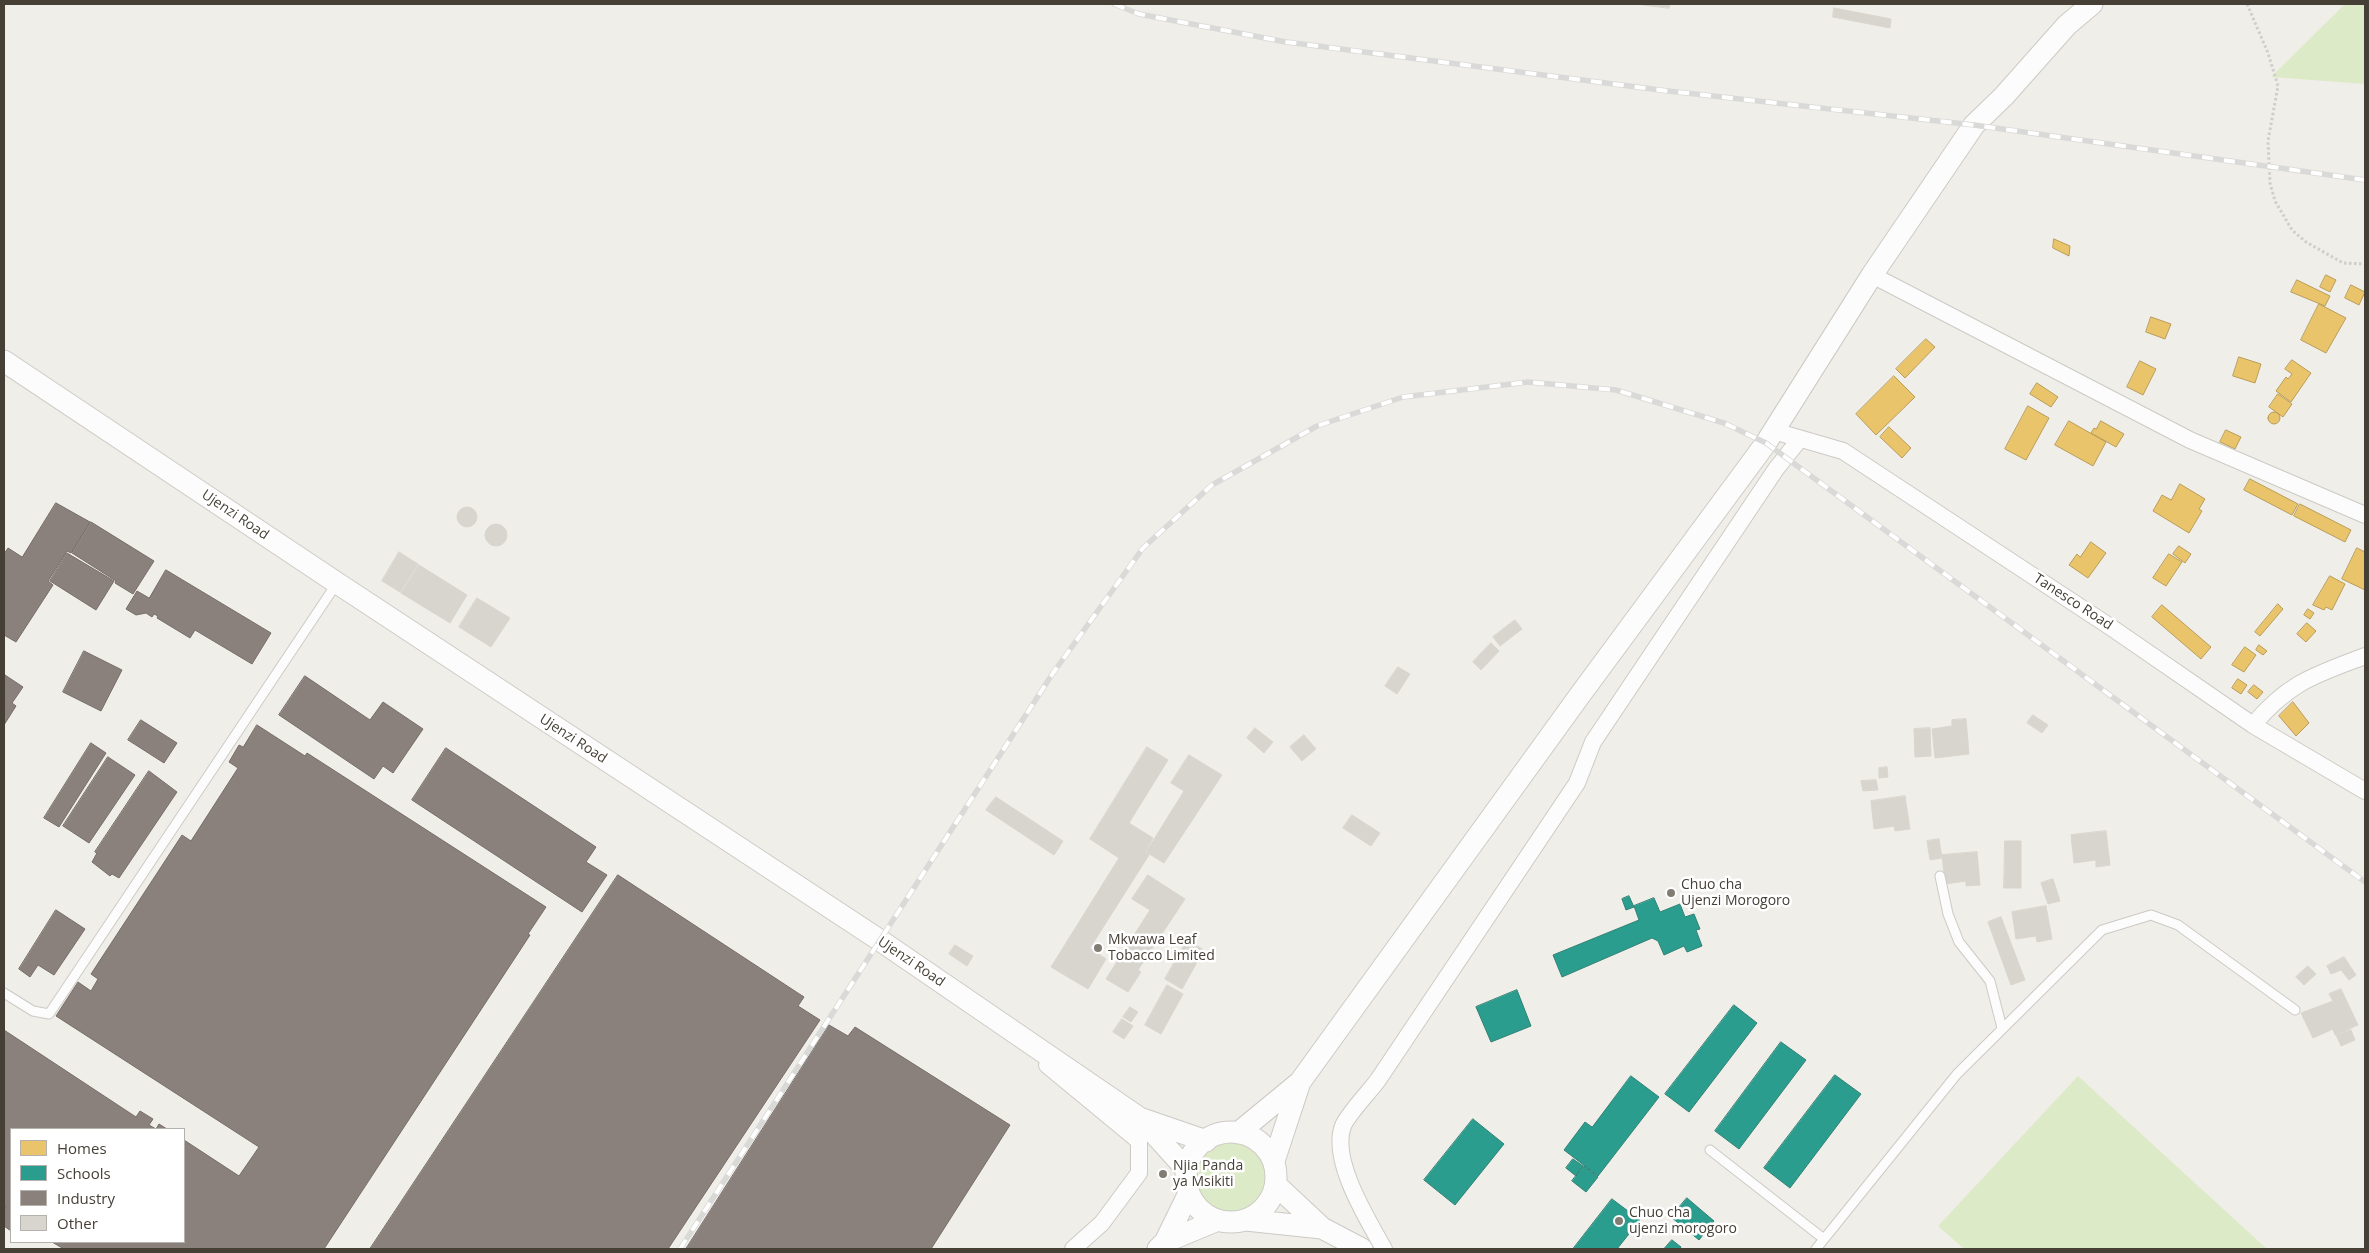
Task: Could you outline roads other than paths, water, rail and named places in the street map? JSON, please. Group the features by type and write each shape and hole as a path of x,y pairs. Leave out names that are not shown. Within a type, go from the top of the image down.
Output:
{"street":[{"path":"1238,1133 1300,1082 1774,431 1872,275 1974,125 2004,96 2067,25 2092,4"},
{"path":"1872,275 2182,436 2365,515"},
{"name":"Ujenzi Road","path":"4,361 337,583 881,940 1141,1119"},
{"name":"Tanesco Road","path":"1774,431 1843,452 2112,628 2253,724 2365,790"},
{"path":"1384,1249 1345,1170 1340,1146 1343,1126 1378,1080 1577,783 1593,742 1776,470 1799,440"},
{"path":"2253,724 2277,699 2304,679 2365,656"},
{"path":"972,1003 1140,1141 1139,1173 1102,1223 1073,1249"},
{"path":"1246,1220 1266,1206 1276,1185 1274,1161 1300,1082"},
{"path":"1141,1119 1206,1141"},
{"path":"1141,1119 1187,1170"},
{"path":"1274,1161 1260,1142 1238,1133 1216,1135 1206,1141 1194,1154 1187,1170 1189,1193 1196,1205 1205,1214 1218,1220 1232,1222 1246,1220 1322,1228"},
{"path":"1276,1185 1322,1228 1362,1249"},
{"path":"1161,1246 1189,1193"},
{"path":"1161,1246 1218,1220"}],"lane":[{"path":"4,993 33,1011 49,1014 337,583"},
{"path":"1940,876 1948,914 1959,942 1990,981 2002,1028"},
{"path":"1816,1249 1957,1074 2102,930 2151,915 2178,925 2294,1010"},
{"path":"1710,1150 1824,1239"}],"railway":[{"path":"1114,4 1139,14 1286,42 1668,91 1974,125 2365,180"},
{"path":"680,1249 1053,673 1143,548 1212,485 1317,426 1403,397 1528,382 1616,390 1724,423 1766,443 2365,882"}],"place":[{"name":"Chuo cha Ujenzi Morogoro","path":"1671,893"},
{"name":"Mkwawa Leaf Tobacco Limited","path":"1098,948"},
{"name":"Njia Panda ya Msikiti","path":"1163,1174"},
{"name":"Chuo cha ujenzi morogoro","path":"1619,1221"}]}
